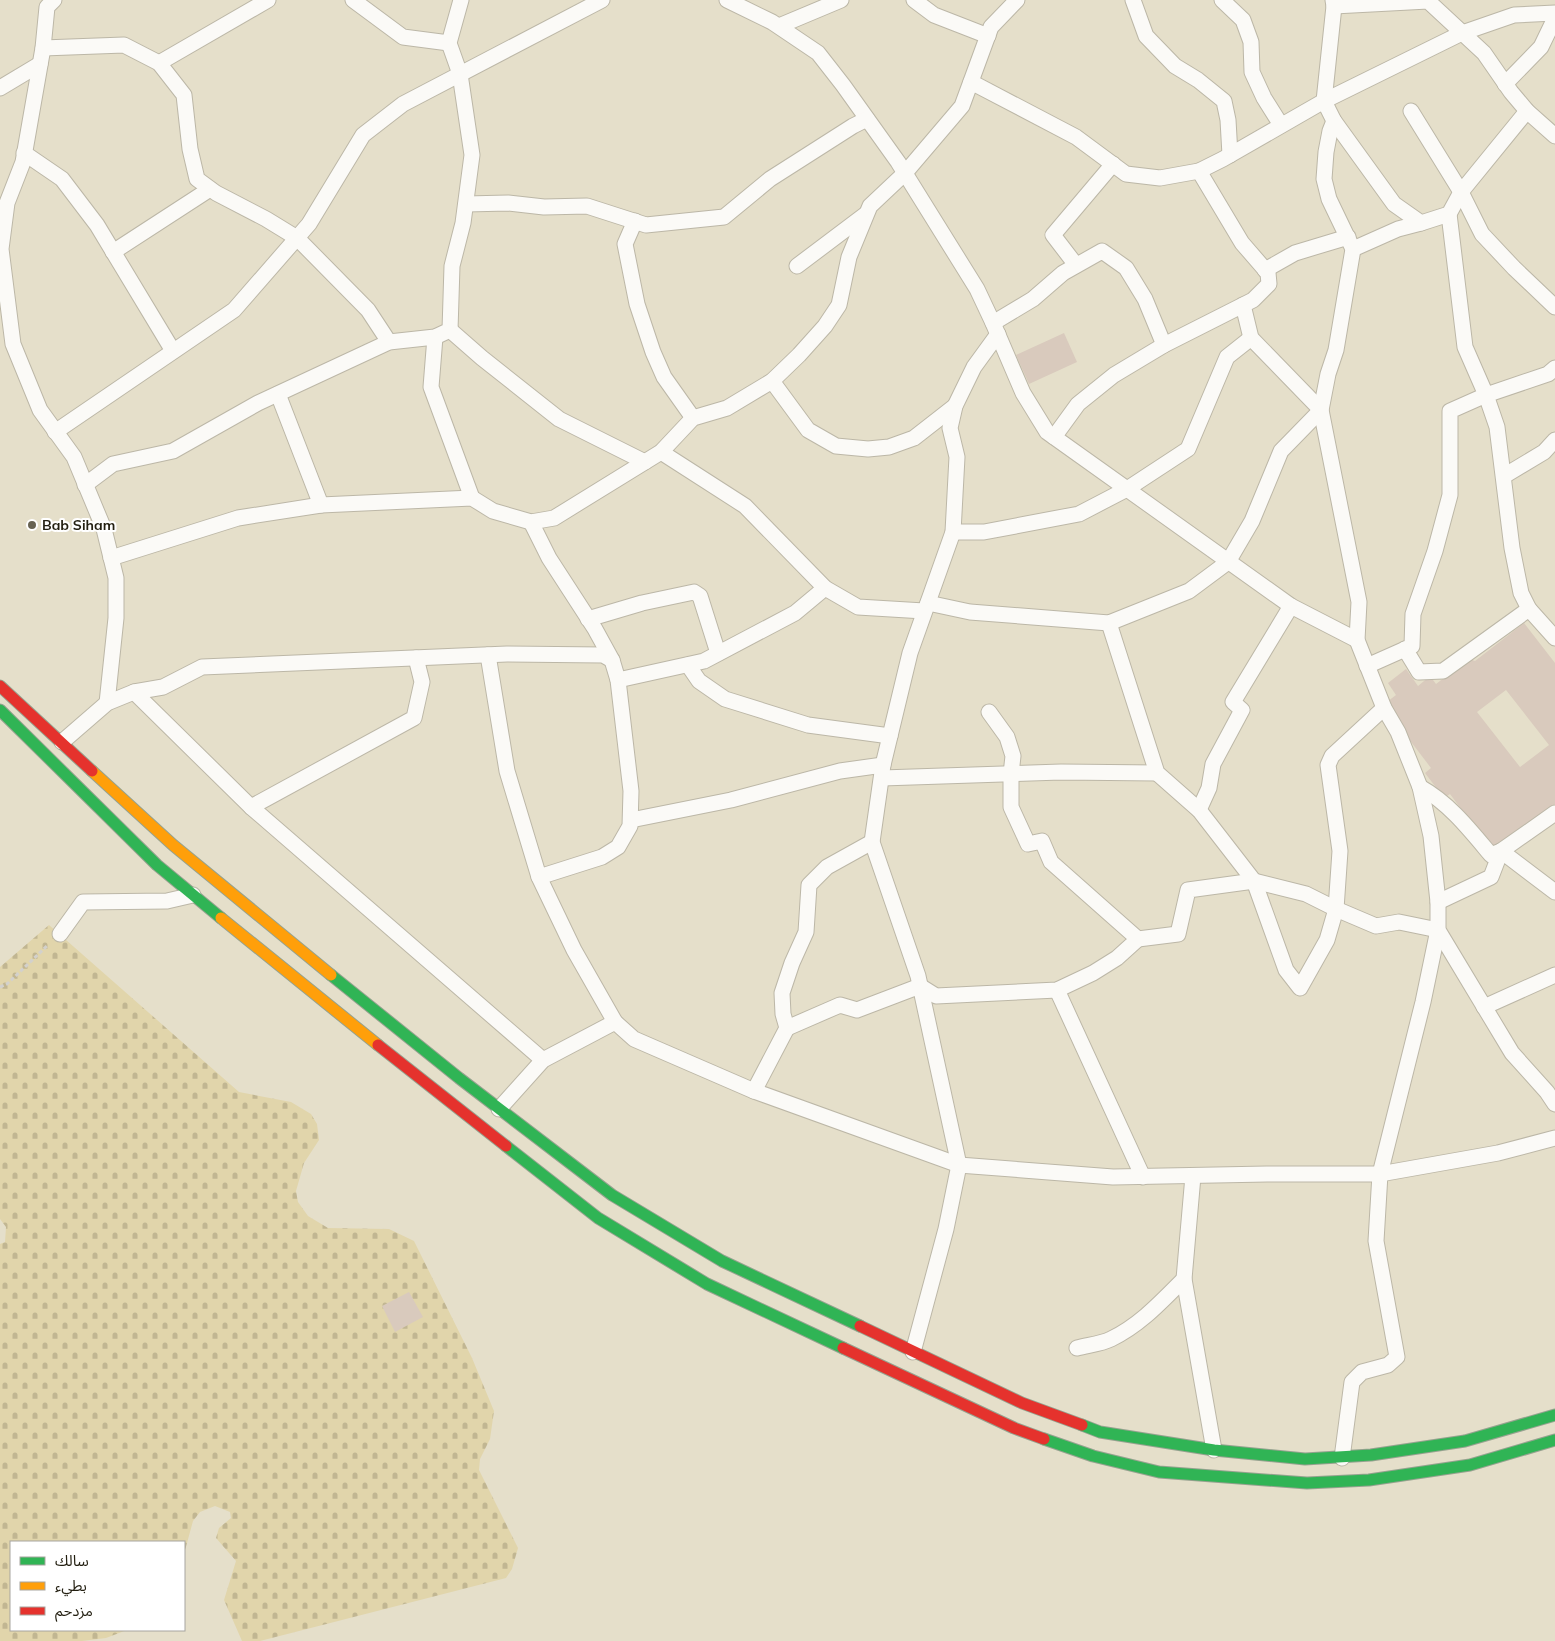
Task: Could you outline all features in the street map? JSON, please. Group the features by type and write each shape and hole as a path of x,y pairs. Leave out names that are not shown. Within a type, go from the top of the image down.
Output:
{"main road":[{"path":"0,686 172,845 307,956 612,1195 722,1261 1022,1403 1100,1432 1214,1450 1305,1459 1342,1458 1465,1441 1555,1415"},
{"path":"0,710 157,865 193,895 444,1098 598,1218 707,1284 1014,1428 1093,1456 1159,1472 1307,1483 1369,1480 1470,1465 1555,1440"}],"street":[{"path":"54,0 47,8 43,48 23,162 7,203 1,249 6,347 40,410 74,457 104,529 116,578 116,618 107,703"},
{"path":"159,63 268,0"},
{"path":"353,0 403,37 449,43"},
{"path":"450,330 452,266 463,224 472,155 460,74 449,43 461,0"},
{"path":"55,432 234,310 309,224 364,135 403,104 602,0"},
{"path":"727,0 779,26 818,53 867,119 905,173 977,289 1023,393 1047,432 1291,606 1357,640"},
{"path":"779,26 841,0"},
{"path":"914,0 934,15 988,36"},
{"path":"111,558 238,518 321,505 472,498 493,511 531,522 554,518 645,462 661,452 693,418 727,408 772,381 825,326 839,305 848,257 870,206 905,173 962,106 991,27 1017,0"},
{"path":"1133,0 1146,36 1175,66 1198,80 1224,101 1228,120 1230,155"},
{"path":"1222,0 1243,20 1251,42 1252,72 1264,98 1281,126"},
{"path":"1422,223 1394,204 1334,121 1324,101 1333,3 1428,0 1484,53 1527,111 1555,136"},
{"path":"971,82 1076,137 1126,174 1160,178 1199,171 1324,101 1462,33 1514,15 1555,14"},
{"path":"1506,84 1541,47 1555,18"},
{"path":"43,48 124,45 159,63 184,94 190,149 197,179 210,189 297,238 368,310 389,342"},
{"path":"0,88 40,64"},
{"path":"1412,111 1461,192 1482,234 1555,307"},
{"path":"1527,111 1461,192 1449,214 1465,347 1486,395 1497,427 1512,548 1521,593 1529,609 1553,630"},
{"path":"466,204 508,203 544,206 588,206 646,225 724,217 770,179 867,119"},
{"path":"1334,121 1328,138 1324,179 1329,199 1350,243 1336,350 1328,374 1321,410 1359,602 1357,640 1384,708 1398,732 1420,787 1431,836 1438,902 1438,930 1380,1174 1376,1241 1397,1357 1388,1365 1362,1372 1352,1382 1342,1458"},
{"path":"24,153 62,179 97,226 173,351"},
{"path":"1076,265 1053,235 1113,164"},
{"path":"1054,437 1078,404 1114,375 1164,345 1253,300 1269,284 1268,273 1242,244 1199,171"},
{"path":"113,252 210,189"},
{"path":"797,266 868,213"},
{"path":"1266,270 1295,253 1350,243 1449,214"},
{"path":"635,221 625,244 637,304 653,352 664,377 693,418"},
{"path":"914,1352 946,1229 959,1165 920,986 872,842 882,771 910,653 953,532 957,457 950,428 955,406 995,328 1033,299 1063,272 1102,250 1126,268 1145,299 1164,345"},
{"path":"1243,305 1251,338 1321,410"},
{"path":"85,485 113,464 173,451 258,403 389,342 434,337 450,330"},
{"path":"450,330 482,358 559,418 645,462"},
{"path":"434,337 431,387 472,498"},
{"path":"953,532 984,532 1079,514 1127,489 1188,449 1227,357 1251,338"},
{"path":"1367,666 1412,646 1413,614 1435,551 1450,495 1450,411 1486,395 1548,374 1555,368"},
{"path":"772,381 808,430 836,446 868,449 889,447 914,438 955,406"},
{"path":"278,394 321,505"},
{"path":"661,452 745,506 825,588 858,607 926,607 1109,623 1189,591 1228,562 1252,521 1281,451 1321,410"},
{"path":"1504,476 1544,452 1555,440"},
{"path":"531,522 549,558 612,660 618,680 631,791 630,826 618,847 602,857 538,877"},
{"path":"618,680 704,661 795,613 825,588"},
{"path":"588,619 642,603 694,592 700,596 718,653"},
{"path":"1199,810 1209,788 1213,764 1242,710 1233,702 1291,606"},
{"path":"1405,649 1419,672 1443,671 1529,609"},
{"path":"1109,623 1157,773 1199,810 1254,881 1286,970 1300,988 1327,940 1336,909 1340,851 1328,764 1332,756 1384,708"},
{"path":"62,742 107,703 134,692 163,687 202,667 488,655 602,655 612,660"},
{"path":"488,655 507,771 538,877 574,950 615,1022 634,1039 754,1091 959,1165 1113,1177 1380,1174 1498,1152 1555,1138"},
{"path":"251,807 414,718 422,682 416,658"},
{"path":"688,665 699,681 724,699 808,725 890,736"},
{"path":"134,692 251,807 543,1060"},
{"path":"989,712 1007,737 1013,756 1011,807 1028,844 1042,841 1051,862 1138,939"},
{"path":"631,820 731,800 840,771 1011,774 1062,772 1157,773"},
{"path":"1420,787 1435,795 1468,827 1491,855 1501,851 1555,813"},
{"path":"787,1028 783,1014 782,993 792,962 806,932 809,885 827,867 872,842"},
{"path":"1501,851 1555,892"},
{"path":"1438,902 1491,877 1501,851"},
{"path":"920,986 936,996 1057,990 1117,958 1138,939 1178,934 1188,890 1254,881 1306,894 1376,926 1398,922 1438,930 1512,1053 1547,1092 1555,1104"},
{"path":"60,934 83,902 167,901 193,895"},
{"path":"1484,1008 1555,975"},
{"path":"754,1091 787,1028 840,1005 857,1010 920,986"},
{"path":"1057,990 1143,1177"},
{"path":"500,1109 543,1060 615,1022"},
{"path":"1193,1176 1184,1279 1214,1450"},
{"path":"1078,1348 1110,1340 1130,1328 1147,1316 1184,1279"}],"path":[{"path":"0,987 6,984 60,934"}],"green space":[{"path":"49,925 239,1092 291,1102 311,1114 317,1124 319,1140 304,1163 296,1191 298,1202 308,1216 328,1228 389,1229 414,1241 472,1358 494,1411 490,1439 480,1459 479,1470 518,1548 512,1569 506,1578 260,1641 242,1641 224,1600 236,1561 216,1538 219,1528 231,1518 230,1512 215,1506 200,1512 193,1521 185,1550 185,1541 10,1541 10,1631 124,1631 106,1638 82,1641 0,1641 0,1244 5,1242 6,1227 0,1219 0,967"}],"building":[{"path":"1064,333 1077,362 1029,384 1016,355"},
{"path":"1524,623 1555,663 1555,804 1493,852 1450,794 1444,798 1425,773 1431,768 1383,705 1396,695 1388,683 1406,669 1418,686 1430,676 1436,684 1469,659 1475,661","holes":["1506,690 1549,745 1520,767 1477,712"]},
{"path":"409,1292 423,1317 395,1332 382,1306"}],"traffic: fast":[{"path":"0,710 157,865 221,918"},
{"path":"331,975 459,1078 612,1195 722,1261 860,1326"},
{"path":"506,1146 598,1218 707,1284 843,1348"},
{"path":"1082,1425 1100,1432 1214,1450 1305,1459 1371,1455 1465,1441 1555,1415"},
{"path":"1044,1439 1093,1456 1159,1472 1307,1483 1369,1480 1470,1465 1555,1440"}],"traffic: slow":[{"path":"92,771 173,845 331,975"},
{"path":"221,918 378,1045"}],"traffic: jam":[{"path":"0,686 92,771"},
{"path":"378,1045 506,1146"},
{"path":"860,1326 1022,1403 1082,1425"},
{"path":"843,1348 1014,1428 1044,1439"}],"place":[{"name":"Bab Siham","path":"32,525"}]}
